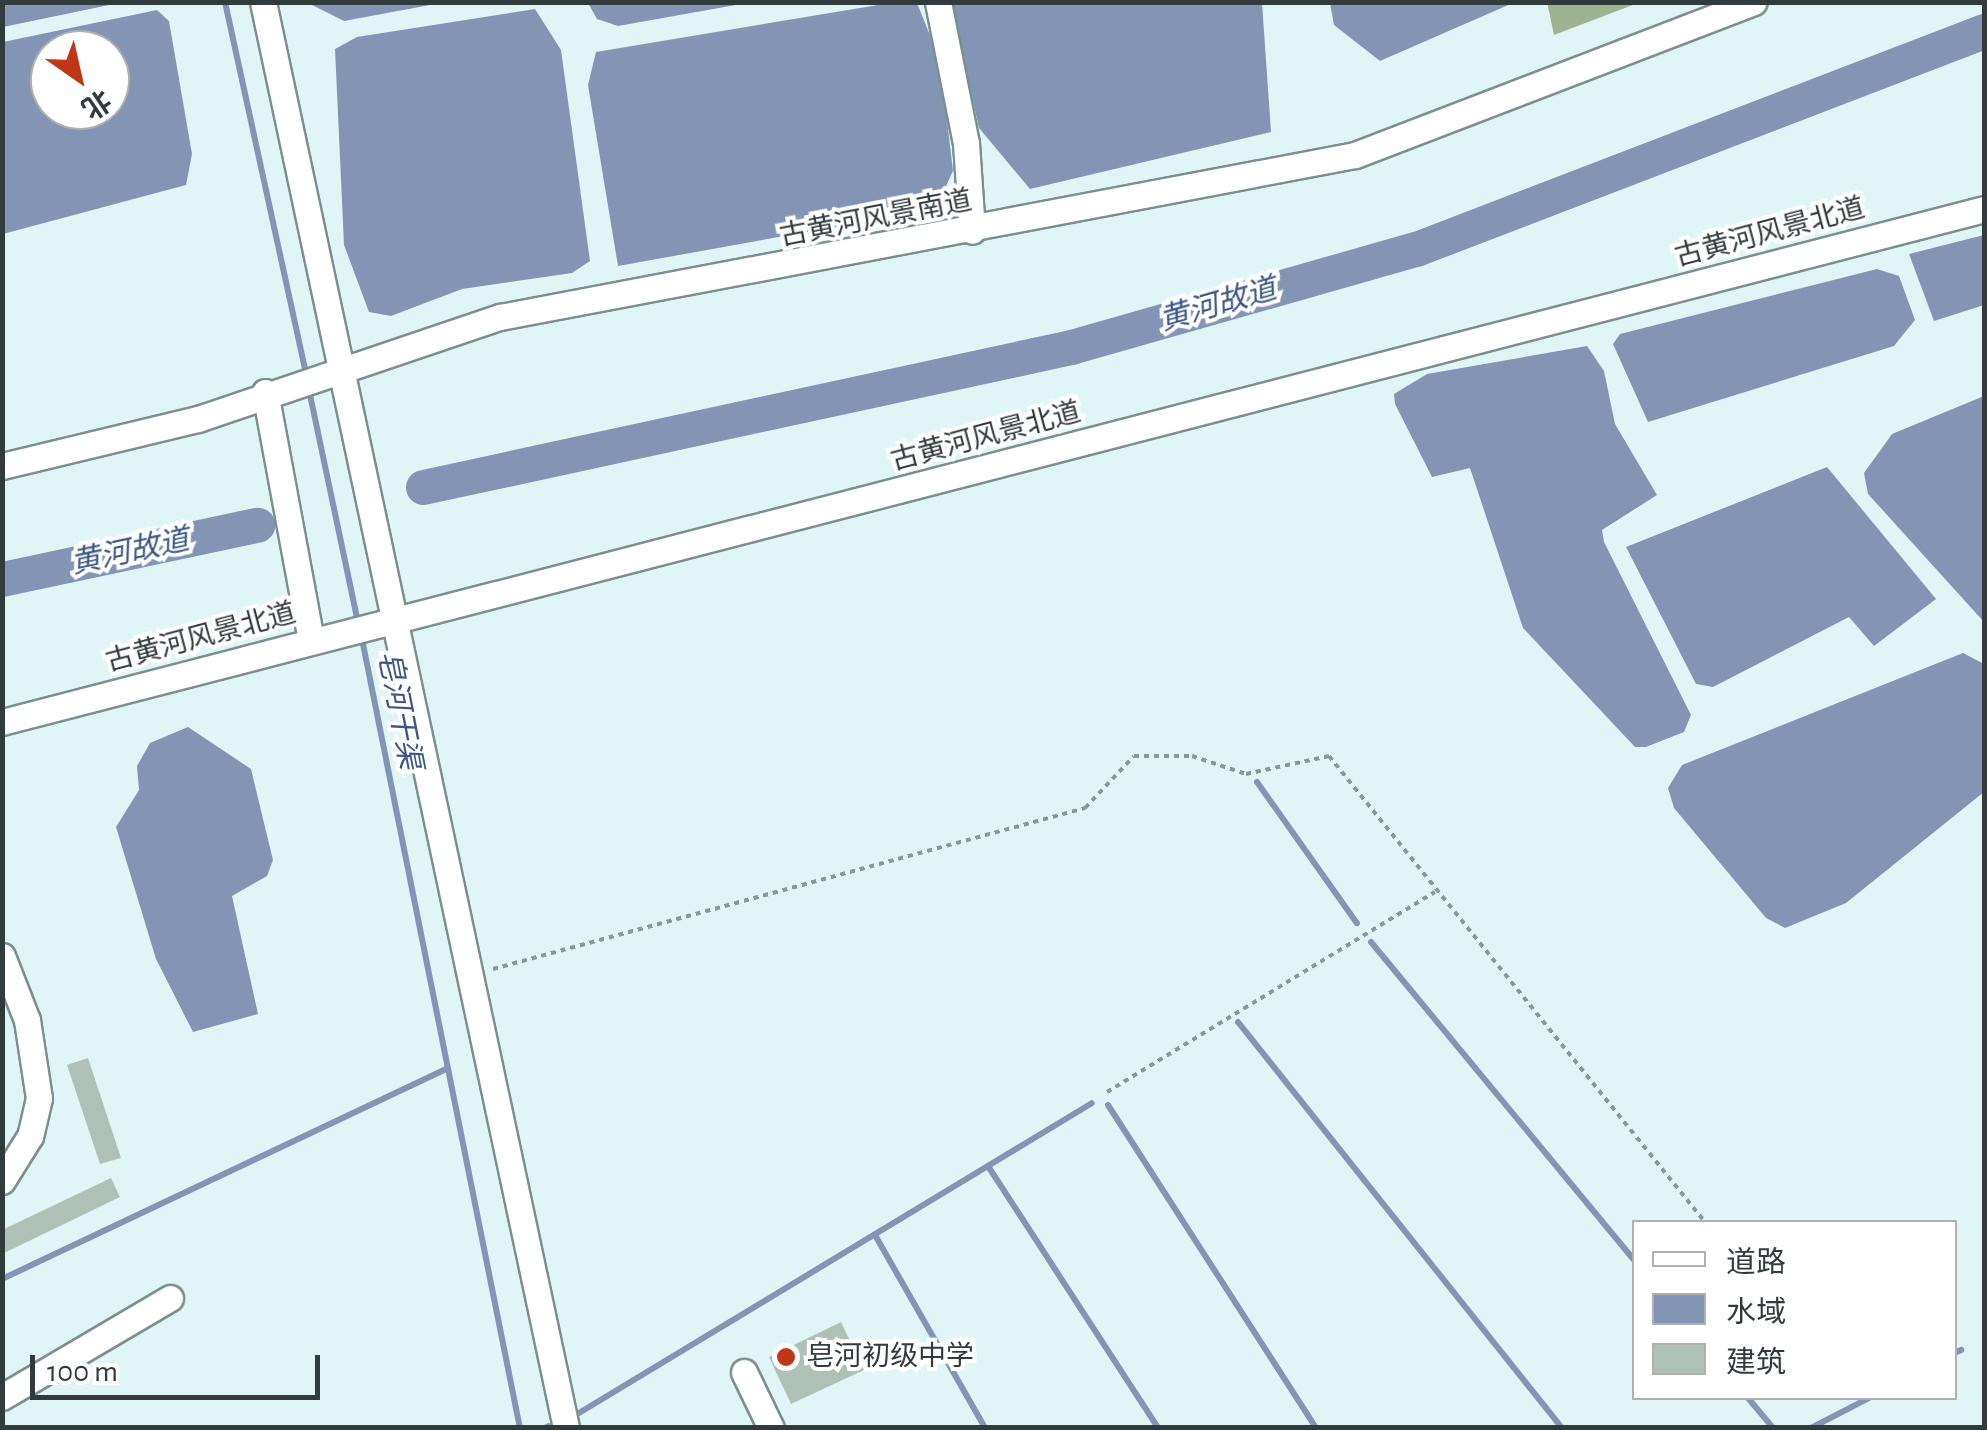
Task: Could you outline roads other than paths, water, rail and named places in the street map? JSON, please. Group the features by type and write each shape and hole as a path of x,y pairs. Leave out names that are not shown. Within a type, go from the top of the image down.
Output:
{"street":[{"path":"262,2 343,374 388,622 566,1428"},
{"path":"938,2 966,143 972,231"},
{"name":"古黄河风景南道","path":"2,466 162,430 265,392 343,374 500,317 972,231 1356,155 1754,2"},
{"name":"古黄河风景北道","path":"2,722 1984,209"},
{"path":"265,392 318,638"},
{"path":"2,956 30,1033 39,1098 30,1136 2,1181"},
{"path":"2,1397 170,1298"},
{"path":"744,1372 772,1428"}],"water":[{"path":"3,2 119,2 119,3 3,27"},
{"path":"308,3 441,3 344,21"},
{"path":"588,3 747,3 618,26 597,19"},
{"path":"890,3 917,3 940,60 953,171 940,199 918,212 618,266 588,85 596,52"},
{"path":"951,3 1262,3 1271,132 1030,189 979,128"},
{"path":"1330,3 1513,3 1380,61 1334,25"},
{"path":"535,9 561,50 590,261 572,273 462,289 391,316 369,312 344,245 335,49 357,37"},
{"path":"157,10 169,21 192,154 186,185 3,234 3,42 30,36 30,130 130,130 130,30 61,30"},
{"path":"1984,235 1984,305 1934,321 1909,254"},
{"path":"1877,269 1899,276 1915,320 1894,346 1648,422 1613,344 1620,334"},
{"path":"1587,346 1604,371 1615,424 1657,495 1602,530 1604,542 1691,715 1684,732 1646,747 1635,747 1523,628 1470,468 1432,477 1395,404 1394,394 1427,374"},
{"path":"1984,396 1984,622 1868,494 1864,473 1892,434"},
{"path":"1827,467 1936,599 1874,646 1849,617 1713,687 1696,684 1626,547"},
{"path":"1963,653 1984,664 1984,792 1846,903 1785,928 1766,918 1674,808 1668,788 1682,765"},
{"path":"188,727 251,769 273,860 267,876 232,896 258,1014 193,1032 156,959 116,827 139,790 137,766 150,743"}],"waterway":[{"name":"皂河干渠","path":"225,2 307,377"},
{"name":"黄河故道","path":"423,487 1071,347 1416,249 1984,31"},
{"name":"黄河故道","path":"309,390 358,622"},
{"name":"黄河故道","path":"2,579 257,525"},
{"name":"皂河干渠","path":"361,634 520,1428"},
{"path":"1257,782 1357,923"},
{"path":"1371,942 1632,1258"},
{"path":"1238,1022 1562,1428"},
{"path":"2,1279 448,1068"},
{"path":"579,1413 1092,1103"},
{"path":"1108,1105 1316,1428"},
{"path":"988,1166 1158,1428"},
{"path":"875,1235 985,1428"},
{"path":"1957,1352 1961,1350"},
{"path":"1750,1400 1773,1428"},
{"path":"1811,1428 1865,1400"},
{"path":"545,1428 549,1426"}],"place":[{"name":"皂河初级中学","path":"786,1357"}]}
